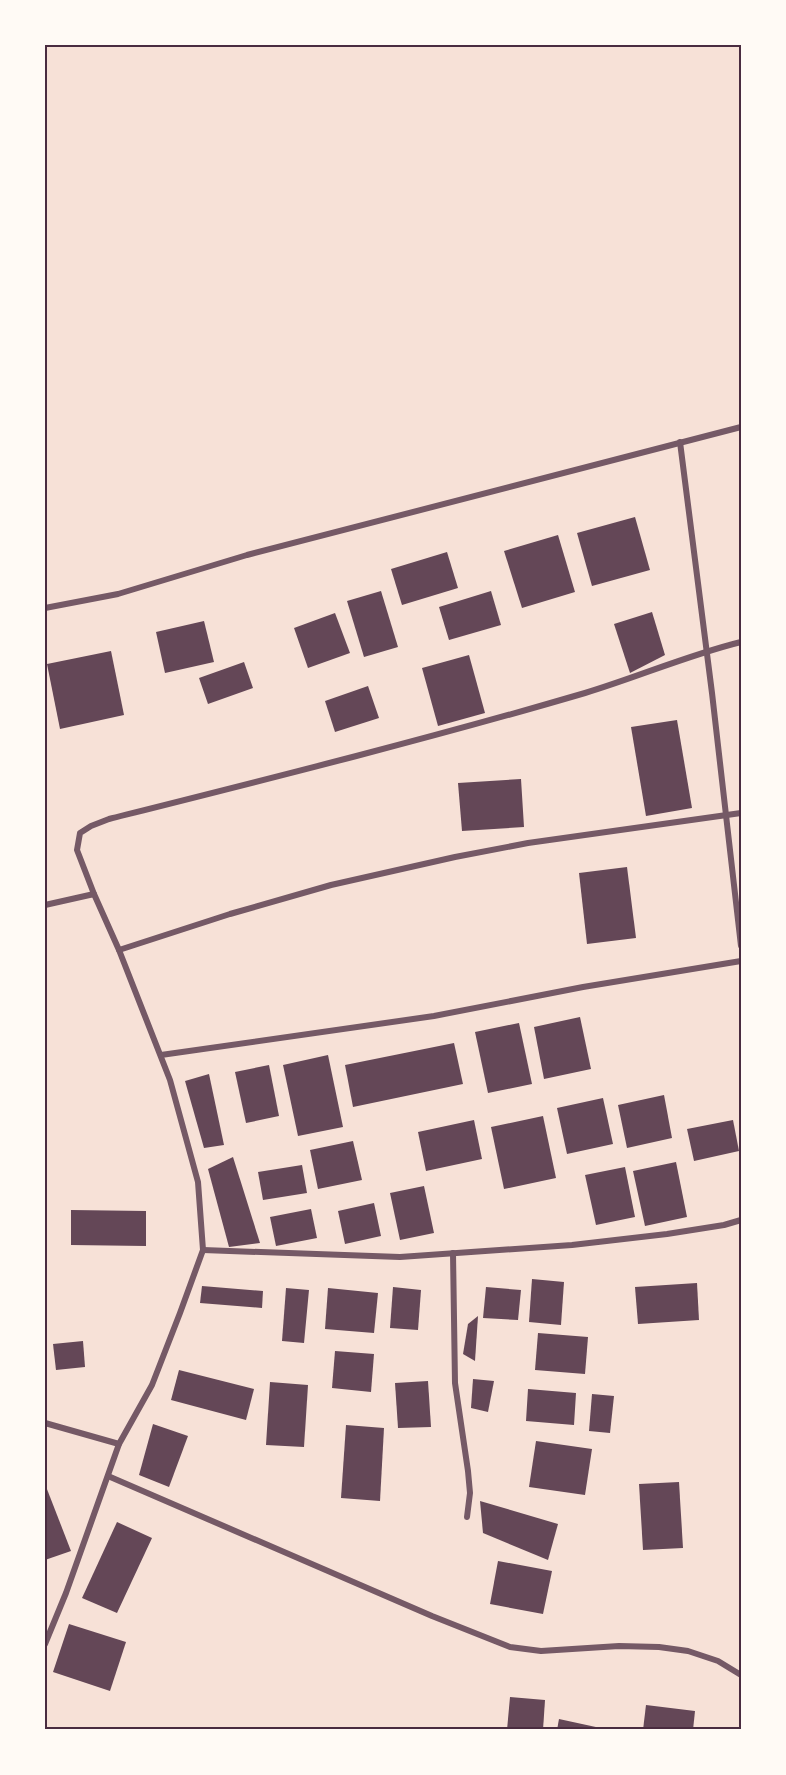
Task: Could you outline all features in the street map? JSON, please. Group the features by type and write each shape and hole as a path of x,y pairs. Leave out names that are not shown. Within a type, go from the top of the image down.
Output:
{"street":[{"path":"45,608 118,594 247,555 741,427"},
{"path":"680,442 707,650 741,946"},
{"path":"45,1644 66,1593 119,1444 152,1385 203,1250 198,1182 170,1080 77,850 80,833 109,819 278,776 587,692 707,650 741,642"},
{"path":"119,950 230,914 331,885 433,862 528,843 741,813"},
{"path":"45,905 94,894"},
{"path":"161,1055 434,1016 583,987 741,961"},
{"path":"203,1250 400,1257 572,1245 667,1234 741,1220"},
{"path":"453,1253 455,1383 470,1493 466,1517"},
{"path":"45,1423 119,1444"},
{"path":"108,1476 432,1616 510,1647 541,1652 619,1646 659,1647 688,1651 718,1661 741,1675"}],"building":[{"path":"635,517 650,570 592,586 577,533"},
{"path":"558,535 575,592 522,608 504,551"},
{"path":"447,552 458,588 402,605 391,569"},
{"path":"381,591 398,647 364,657 347,601"},
{"path":"491,591 501,625 449,640 439,607"},
{"path":"652,612 665,655 630,673 614,624"},
{"path":"335,613 350,653 308,668 294,628"},
{"path":"204,621 214,662 165,673 156,632"},
{"path":"111,651 124,715 60,729 47,664"},
{"path":"469,655 485,713 438,726 422,668"},
{"path":"244,662 253,688 208,704 199,678"},
{"path":"368,686 379,718 335,732 325,701"},
{"path":"677,720 692,808 646,816 631,727"},
{"path":"521,779 524,827 462,831 458,783"},
{"path":"627,867 636,938 587,944 579,873"},
{"path":"580,1017 591,1069 544,1079 534,1027"},
{"path":"519,1023 532,1084 488,1093 475,1032"},
{"path":"454,1043 463,1084 353,1107 345,1065"},
{"path":"328,1055 343,1127 298,1136 283,1065"},
{"path":"269,1065 279,1116 246,1123 235,1072"},
{"path":"209,1074 224,1145 204,1148 185,1081"},
{"path":"664,1095 672,1138 627,1148 618,1105"},
{"path":"603,1098 613,1144 567,1154 557,1108"},
{"path":"543,1116 556,1178 504,1189 491,1127"},
{"path":"474,1120 482,1159 426,1171 418,1132"},
{"path":"733,1120 739,1151 694,1161 687,1129"},
{"path":"353,1141 362,1180 318,1189 310,1150"},
{"path":"233,1157 260,1243 229,1247 208,1169"},
{"path":"676,1162 687,1217 645,1226 633,1171"},
{"path":"302,1165 307,1193 263,1200 258,1172"},
{"path":"625,1167 635,1217 596,1225 585,1175"},
{"path":"424,1186 434,1233 400,1240 390,1193"},
{"path":"374,1203 381,1236 345,1244 338,1211"},
{"path":"311,1209 317,1238 276,1246 270,1217"},
{"path":"71,1210 146,1211 146,1246 71,1245"},
{"path":"532,1279 564,1282 561,1325 529,1322"},
{"path":"697,1283 699,1320 638,1324 635,1287"},
{"path":"202,1286 263,1291 262,1308 200,1303"},
{"path":"393,1287 421,1290 418,1330 390,1328"},
{"path":"486,1287 521,1290 518,1320 483,1318"},
{"path":"286,1288 309,1290 304,1343 282,1341"},
{"path":"328,1288 378,1293 374,1333 325,1329"},
{"path":"478,1316 475,1361 463,1354 468,1324"},
{"path":"538,1333 588,1337 585,1374 535,1370"},
{"path":"83,1341 85,1367 56,1370 53,1344"},
{"path":"335,1351 374,1354 371,1392 332,1388"},
{"path":"179,1370 254,1389 246,1420 171,1400"},
{"path":"473,1379 494,1381 488,1412 471,1408"},
{"path":"428,1381 431,1427 398,1428 395,1383"},
{"path":"270,1382 308,1385 304,1447 266,1445"},
{"path":"528,1389 576,1393 574,1425 526,1421"},
{"path":"592,1394 614,1396 610,1433 589,1431"},
{"path":"153,1424 188,1436 169,1487 139,1475"},
{"path":"346,1425 384,1428 380,1501 341,1498"},
{"path":"536,1441 592,1449 585,1495 529,1487"},
{"path":"679,1482 683,1548 643,1550 639,1484"},
{"path":"45,1484 71,1551 45,1560"},
{"path":"480,1501 558,1524 548,1560 483,1533"},
{"path":"117,1522 152,1538 117,1613 82,1598"},
{"path":"498,1561 552,1571 543,1614 490,1604"},
{"path":"69,1624 126,1642 110,1691 53,1672"},
{"path":"510,1697 545,1700 543,1730 507,1730"},
{"path":"646,1705 695,1711 693,1730 643,1730"},
{"path":"559,1719 605,1729 605,1730 557,1730"}]}
